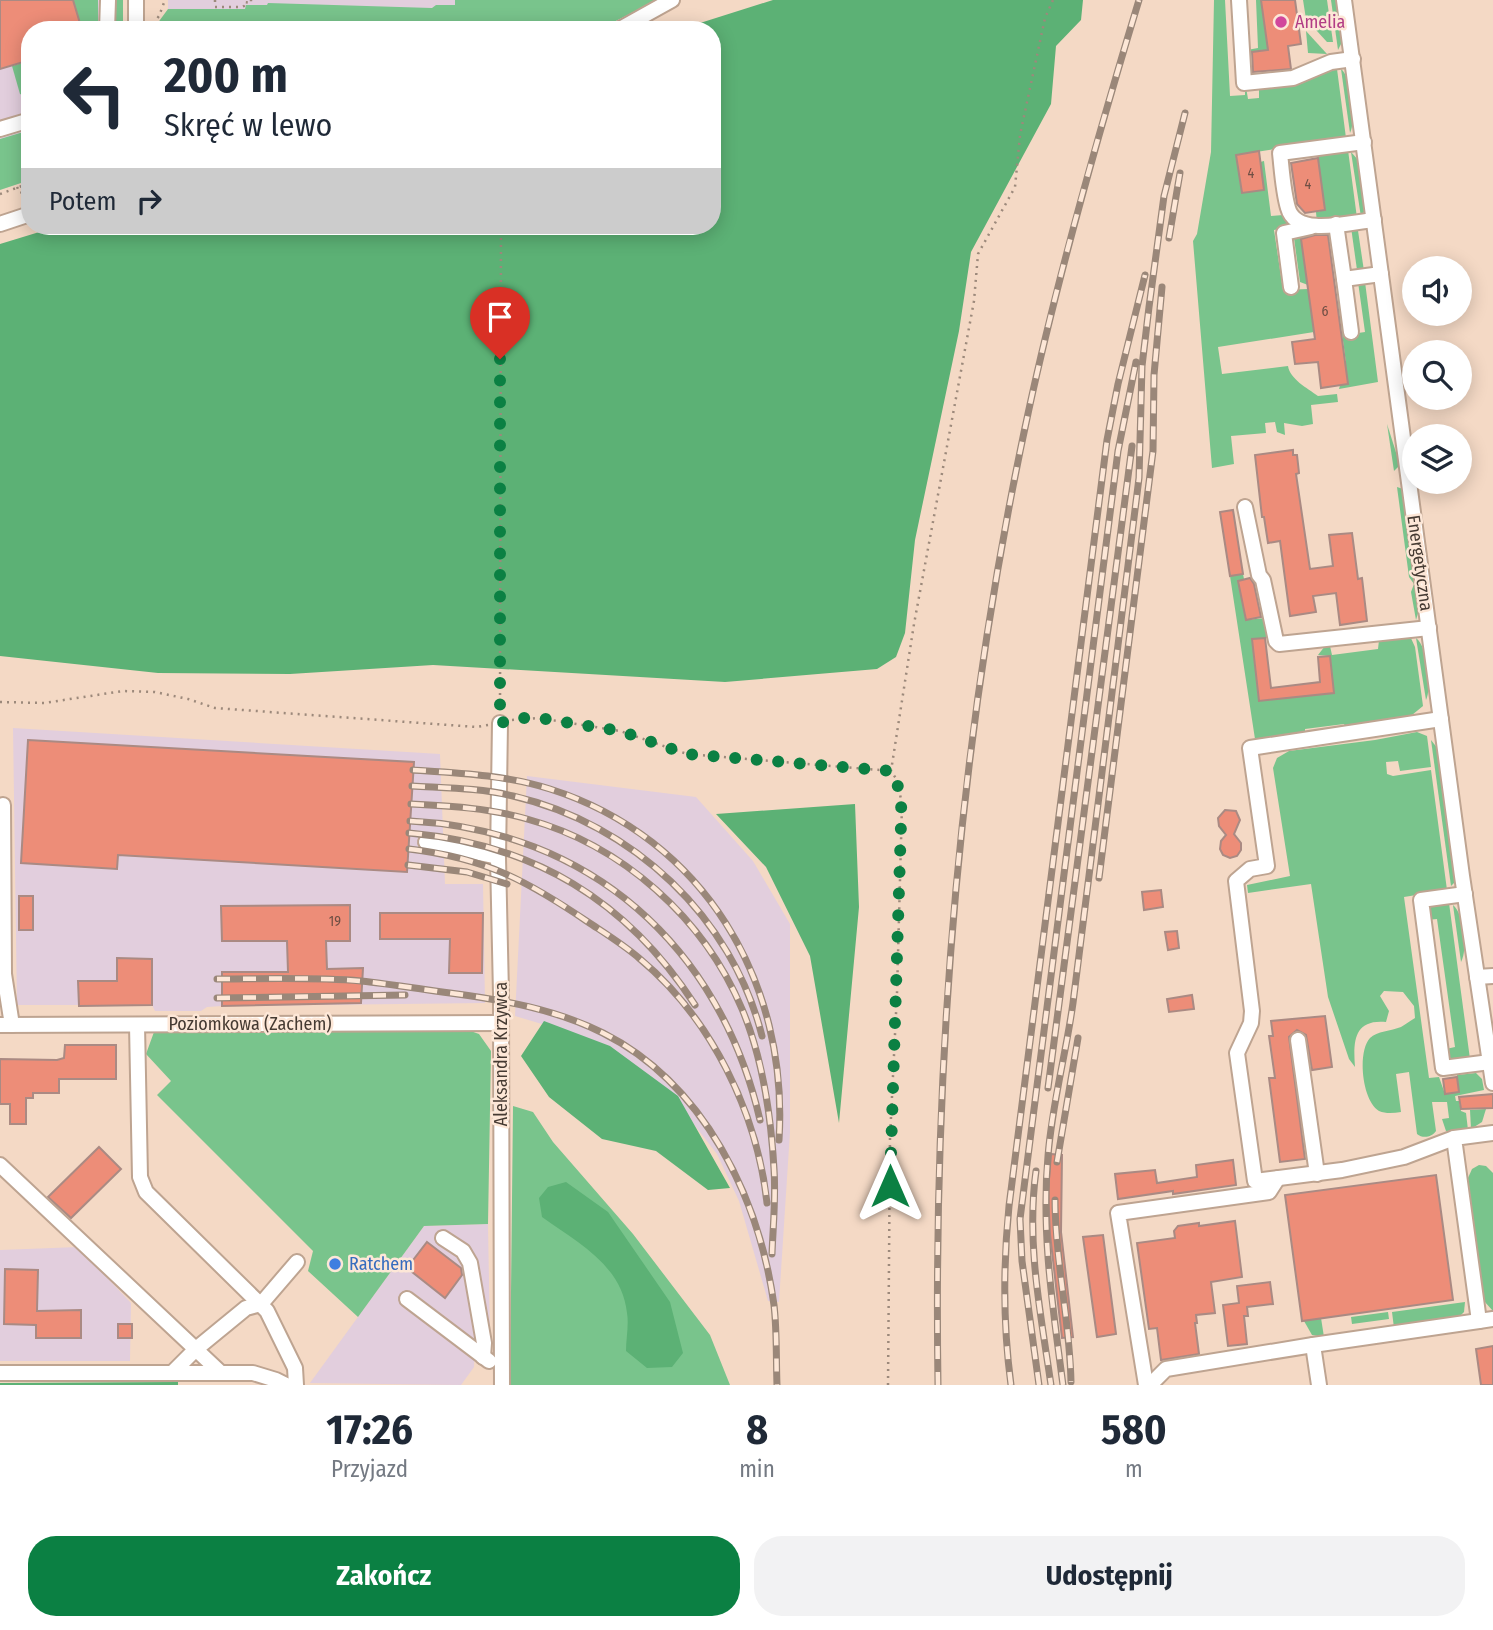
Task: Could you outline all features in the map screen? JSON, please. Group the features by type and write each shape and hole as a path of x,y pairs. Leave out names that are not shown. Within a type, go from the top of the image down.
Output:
{"street":[{"path":"107,21 108,0"},
{"path":"136,0 136,21"},
{"path":"634,21 672,0"},
{"path":"1240,0 1244,83 1293,78 1331,62 1353,59"},
{"name":"Energetyczna","path":"1345,0 1462,876 1493,1083"},
{"path":"0,129 21,123"},
{"path":"1311,227 1288,211 1280,153 1364,142"},
{"path":"0,224 21,217"},
{"path":"1291,287 1284,233 1374,220"},
{"path":"1336,224 1351,332"},
{"path":"1344,279 1381,274"},
{"path":"1245,507 1259,575 1263,580 1279,645 1429,628"},
{"path":"1441,719 1250,748 1267,866 1250,869 1236,881 1252,1011 1251,1023 1237,1053 1255,1181 1317,1174 1404,1157 1454,1138 1493,1133"},
{"name":"Aleksandra Krzywca","path":"500,723 498,857 502,1378"},
{"path":"3,805 6,1025"},
{"path":"426,842 498,857"},
{"path":"1465,894 1421,900 1443,1068 1490,1062"},
{"path":"1478,977 1493,976"},
{"name":"Poziomkowa (Zachem)","path":"6,1025 500,1023"},
{"path":"137,1025 140,1177 146,1192 261,1304 277,1329 295,1368 296,1385"},
{"path":"1298,1040 1317,1174"},
{"path":"1148,1385 1161,1373 1173,1367 1486,1320 1454,1138"},
{"path":"0,1165 221,1373"},
{"path":"1148,1385 1118,1213 1269,1192 1278,1178"},
{"path":"443,1238 463,1251 470,1263 484,1343 483,1357"},
{"path":"172,1373 196,1349 246,1308 261,1304 297,1262"},
{"path":"407,1300 483,1357 502,1378"},
{"path":"1313,1345 1319,1385"},
{"path":"0,1373 253,1373 286,1385"}],"path":[{"path":"155,21 165,0"},
{"path":"215,0 215,7 241,7 244,2 251,3 251,0"},
{"path":"888,1385 890,1138 902,804 897,780 891,771 914,624 974,301 978,254 1015,187 1023,122 1045,18 1054,0"},
{"path":"0,194 21,186"},
{"path":"17,187 21,193"},
{"path":"500,723 501,235"},
{"path":"0,702 44,704 123,691 166,695 215,708 477,727 520,718 539,718 620,731 687,754 891,771"}],"shaded area":[{"path":"0,0 117,0 116,21 21,21 21,148 0,154"},
{"path":"168,0 505,0 434,21 286,21 168,12"},
{"path":"13,728 440,754 445,884 483,884 485,1003 222,1006 207,1007 201,1011 155,1011 152,1005 17,1005"},
{"path":"527,776 696,797 753,861 790,924 790,1132 779,1302 768,1301 739,1201 717,1154 674,1099 572,1033 515,1016"},
{"path":"488,1224 490,1338 475,1343 474,1367 461,1385 310,1383 424,1226"},
{"path":"78,1247 131,1303 130,1361 0,1361 0,1250"}],"green space":[{"path":"73,0 98,0 98,21 79,21"},
{"path":"114,0 123,0 123,21 113,21"},
{"path":"455,0 657,0 616,21 159,21 168,9 245,9 246,5 268,3 432,8 436,5 455,5"},
{"path":"773,0 1083,0 1081,20 1056,46 1051,104 971,252 959,331 915,540 905,633 896,657 877,669 725,682 433,665 290,674 158,673 0,656 0,244 30,235 721,235 721,21 706,21"},
{"path":"1214,0 1225,0 1230,96 1245,95 1245,86 1248,99 1259,98 1259,88 1298,83 1337,69 1346,138 1237,155 1242,193 1264,190 1260,162 1264,161 1271,216 1283,215 1298,224 1274,230 1283,290 1308,289 1314,332 1218,347 1222,374 1288,366 1295,379 1304,386 1318,396 1337,394 1338,402 1311,405 1313,424 1302,426 1284,423 1285,435 1277,432 1275,422 1265,423 1266,433 1231,436 1234,464 1212,468 1193,241 1197,234 1211,152"},
{"path":"1256,0 1261,0 1268,50 1248,53 1247,50 1258,48"},
{"path":"1303,0 1327,0 1333,42 1327,42 1306,19"},
{"path":"1331,0 1337,0 1342,42 1338,50"},
{"path":"1306,31 1327,54 1308,53"},
{"path":"21,63 21,94 20,94 12,66"},
{"path":"1341,69 1345,73 1352,100 1353,119 1350,133"},
{"path":"21,133 21,183 0,190 0,139"},
{"path":"1348,150 1357,218 1317,224 1316,212 1325,210 1318,155"},
{"path":"1351,152 1359,161 1365,210 1361,217"},
{"path":"1357,224 1364,271 1359,272 1351,227"},
{"path":"1330,228 1329,241 1328,234 1301,237 1308,285 1300,282 1294,238"},
{"path":"1358,282 1365,282 1378,382 1339,389 1346,363 1338,303 1345,335 1365,332"},
{"path":"1387,424 1400,465 1394,471"},
{"path":"1397,487 1402,489 1404,494 1419,610 1416,620 1411,592 1414,584 1409,577"},
{"path":"1243,574 1244,579 1238,581 1246,620 1265,618 1267,638 1252,640 1259,701 1334,693 1330,656 1318,655 1325,646 1330,646 1332,655 1378,649 1379,640 1410,636 1415,647 1423,706 1403,718 1305,729 1305,732 1255,739 1230,576"},
{"path":"1416,638 1428,668 1429,686 1426,700"},
{"path":"1417,732 1427,736 1431,767 1400,771 1398,761 1386,762 1387,774 1393,776 1431,770 1447,890 1404,897 1429,1078 1439,1077 1445,1094 1459,1092 1457,1075 1476,1073 1482,1079 1484,1090 1455,1096 1461,1111 1466,1113 1468,1130 1446,1131 1442,1119 1449,1118 1447,1102 1432,1102 1436,1131 1425,1137 1417,1134 1409,1072 1396,1074 1401,1112 1396,1113 1382,1112 1373,1106 1363,1076 1364,1054 1370,1038 1380,1032 1401,1027 1415,1018 1414,1006 1403,992 1384,991 1380,996 1389,1011 1386,1022 1367,1024 1362,1028 1355,1041 1355,1067 1349,1059 1328,997 1311,884 1248,893 1247,885 1290,876 1273,768 1277,758 1289,751"},
{"path":"1431,740 1438,749 1455,875 1455,882 1451,886"},
{"path":"855,804 859,907 839,1123 810,956 766,867 716,814"},
{"path":"1449,903 1470,1059 1452,1061 1448,1058 1446,1049 1455,1047 1437,919 1427,920 1428,909 1436,904"},
{"path":"1453,905 1460,916 1464,932 1461,962"},
{"path":"544,1021 610,1046 678,1096 730,1188 708,1190 656,1151 602,1139 549,1097 521,1056"},
{"path":"462,1028 479,1034 491,1051 488,1224 424,1226 358,1317 308,1271 313,1251 157,1095 171,1081 146,1054 154,1032"},
{"path":"513,1106 533,1112 553,1142 633,1234 710,1335 730,1385 510,1385"},
{"path":"1486,1109 1482,1122 1471,1129 1470,1110"},
{"path":"1479,1165 1486,1166 1493,1173 1493,1311 1484,1301 1468,1178 1472,1169"},
{"path":"566,1182 608,1212 670,1302 683,1353 672,1367 647,1368 626,1351 627,1313 617,1281 596,1256 542,1217 539,1198 548,1187"},
{"path":"1465,1302 1464,1312 1457,1319 1394,1328 1392,1312"},
{"path":"1388,1312 1389,1319 1352,1324 1351,1317"},
{"path":"1321,1318 1324,1337 1312,1335 1304,1321"},
{"path":"178,1382 178,1385 0,1385 0,1383"}],"building":[{"path":"0,0 73,0 79,21 21,21 21,63 0,69"},
{"name":"Amelia","path":"1261,0 1295,0 1301,44 1288,46 1291,69 1253,72 1252,52 1268,50"},
{"path":"1259,151 1264,190 1242,193 1236,155"},
{"path":"1318,158 1325,210 1305,213 1297,204 1291,163"},
{"path":"1328,235 1348,384 1321,388 1318,362 1295,364 1292,342 1315,339 1301,239"},
{"path":"1293,450 1293,455 1297,455 1299,473 1296,474 1310,569 1333,566 1329,535 1352,533 1358,579 1362,578 1367,621 1340,625 1336,593 1313,596 1316,612 1290,616 1280,541 1268,543 1262,517 1255,455"},
{"path":"1233,510 1243,574 1230,576 1220,512"},
{"path":"1250,578 1254,584 1261,617 1246,620 1238,581"},
{"path":"1265,638 1271,688 1320,682 1318,657 1330,656 1334,693 1259,701 1252,639"},
{"path":"28,740 414,762 407,872 118,855 117,869 21,863"},
{"path":"1225,810 1236,811 1240,820 1234,834 1241,843 1241,850 1237,856 1230,858 1223,855 1220,849 1221,841 1226,835 1219,826 1218,818"},
{"path":"1161,890 1163,907 1144,910 1142,892"},
{"path":"19,896 33,896 33,930 19,930"},
{"path":"350,905 350,941 326,941 327,969 363,968 361,1003 222,1006 222,972 288,972 287,941 222,941 221,906"},
{"path":"380,913 483,913 482,973 449,973 450,939 380,939"},
{"path":"1177,931 1179,948 1168,950 1165,932"},
{"path":"117,958 152,959 152,1005 79,1006 78,981 117,981"},
{"path":"1192,995 1194,1009 1169,1012 1167,999"},
{"path":"1325,1016 1332,1067 1312,1070 1306,1035 1297,1030 1289,1037 1305,1159 1280,1162 1269,1078 1275,1078 1269,1036 1273,1036 1271,1021"},
{"path":"65,1045 116,1045 116,1079 59,1079 59,1093 33,1093 33,1098 26,1098 26,1124 10,1124 10,1104 0,1104 0,1059 57,1060 64,1058"},
{"path":"1457,1077 1459,1092 1445,1094 1443,1079"},
{"path":"1493,1094 1493,1108 1461,1109 1459,1097"},
{"path":"99,1147 121,1169 71,1218 48,1197"},
{"path":"1051,1154 1062,1155 1061,1232 1073,1337 1062,1338 1050,1234 1048,1191"},
{"path":"1233,1160 1236,1185 1118,1199 1115,1174 1155,1170 1157,1183 1197,1177 1196,1165"},
{"path":"1436,1175 1453,1300 1302,1321 1285,1195"},
{"path":"1235,1221 1242,1277 1211,1282 1215,1313 1196,1315 1199,1354 1161,1360 1157,1328 1149,1329 1137,1243 1175,1238 1174,1231 1178,1226"},
{"path":"1103,1235 1116,1334 1097,1337 1083,1237"},
{"path":"427,1242 461,1268 462,1275 445,1298 407,1268"},
{"path":"5,1269 38,1270 37,1311 81,1310 81,1338 36,1338 36,1325 4,1324"},
{"path":"1270,1282 1273,1304 1247,1307 1248,1316 1244,1316 1247,1344 1228,1346 1223,1305 1239,1303 1237,1286"},
{"path":"118,1324 132,1324 132,1338 118,1338"},
{"path":"1493,1346 1493,1385 1481,1385 1476,1349"}],"railway":[{"path":"938,1385 940,1139 946,1017 955,894 985,651 1005,530 1053,306 1139,0"},
{"path":"1063,1385 1047,1242 1048,1156 1073,1003 1139,478 1142,366 1149,307 1164,196 1185,113"},
{"path":"1169,238 1180,173"},
{"path":"1011,1385 1005,1296 1009,1206 1107,440 1145,275"},
{"path":"1099,878 1153,451 1154,375 1162,287"},
{"path":"1039,1385 1022,1261 1020,1219 1118,451 1136,362"},
{"path":"1048,1088 1132,446"},
{"path":"413,770 499,778 550,789 604,812 652,842 693,880 726,924 752,972 769,1025 778,1082 779,1140"},
{"path":"412,786 501,793 557,809 598,829 637,853 671,882 702,915 727,952 748,993 762,1036"},
{"path":"411,804 498,812 562,831 627,867 656,890 706,945 726,976 742,1009 761,1068 771,1129 774,1169 772,1254"},
{"path":"410,821 475,829 535,847 589,874 637,909 679,951 714,1001 741,1058 760,1120"},
{"path":"409,833 454,839 496,850 536,865 573,884 607,907 639,935 695,1005"},
{"path":"409,849 460,858 524,883 621,944 665,983 709,1038 741,1101 762,1169 767,1203"},
{"path":"408,865 467,872 507,884"},
{"path":"217,979 361,981 490,999 528,1007 585,1025 639,1055 670,1082 698,1113 721,1148 740,1185 755,1224 774,1305 777,1385"},
{"path":"217,998 405,995"},
{"path":"1057,1162 1078,1038"},
{"path":"1036,1171 1033,1198 1034,1252 1051,1385"},
{"path":"1055,1200 1071,1382"}],"place":[{"name":"Amelia","path":"1281,22"},
{"name":"Ratchem","path":"335,1264"}],"route":[{"path":"500,359 500,723 520,718 539,718 584,724 620,731 687,754 891,771 897,780 902,804 890,1186"}]}
